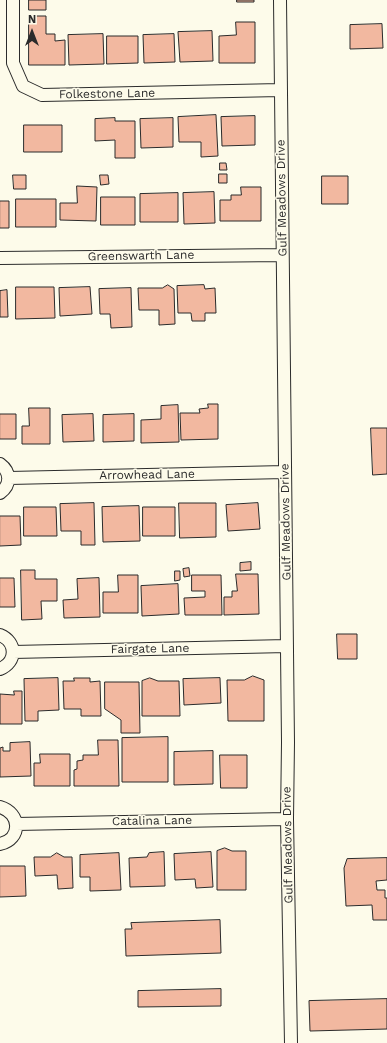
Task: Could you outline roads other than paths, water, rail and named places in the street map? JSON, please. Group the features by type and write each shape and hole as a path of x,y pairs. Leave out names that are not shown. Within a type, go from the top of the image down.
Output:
{"street":[{"name":"Folkestone Lane","path":"13,0 13,63 23,86 42,95 280,90"},
{"name":"Gulf Meadows Drive","path":"280,0 287,646 287,819 291,1043"},
{"name":"Greenswarth Lane","path":"0,258 282,255"},
{"path":"0,464 5,469 9,478 5,489 0,493"},
{"name":"Arrowhead Lane","path":"9,478 285,472"},
{"path":"0,635 10,642 13,652 9,663 0,669"},
{"name":"Fairgate Lane","path":"13,652 287,646"},
{"path":"0,807 6,808 11,812 16,824 14,835 10,840 0,844"},
{"name":"Catalina Lane","path":"16,824 287,819"}]}
